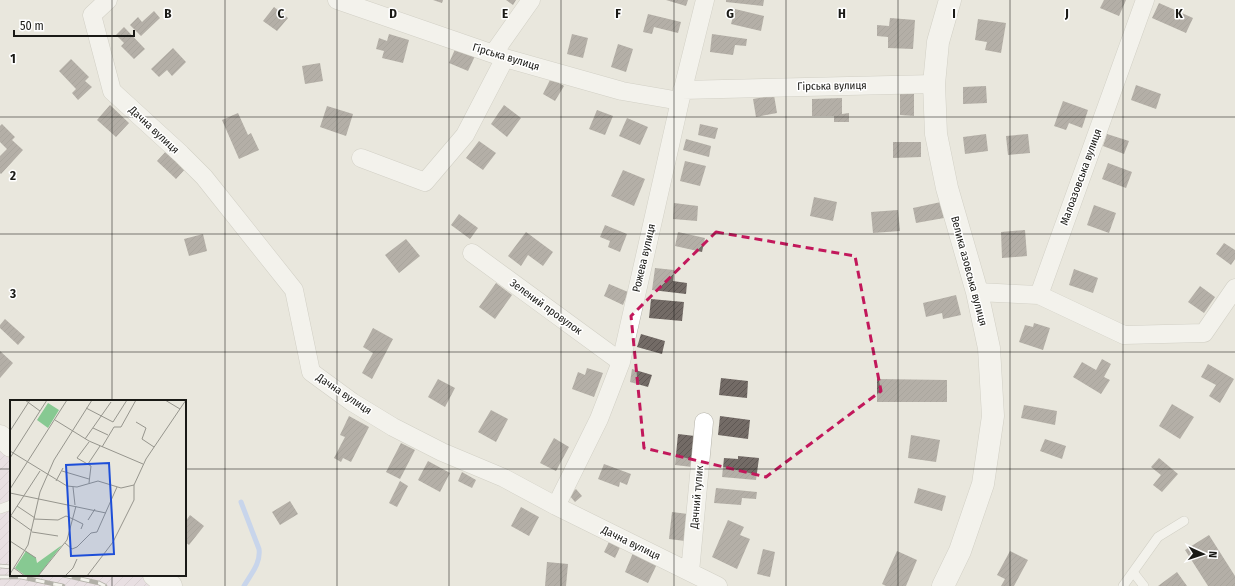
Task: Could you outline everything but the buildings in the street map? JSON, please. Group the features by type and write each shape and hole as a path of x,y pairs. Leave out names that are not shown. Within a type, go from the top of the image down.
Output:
{"street":[{"name":"Дачна вулиця","path":"108,0 92,15 112,91 204,177 294,290 311,372 352,402 393,427 442,452 504,478 556,506 718,586"},
{"name":"Гірська вулиця","path":"337,0 499,56 622,91 681,95 934,84"},
{"path":"361,158 425,182 465,135 499,56 531,0"},
{"name":"Рожева вулиця","path":"556,506 599,419 621,362 681,95 705,0"},
{"name":"Велика азовська вулиця","path":"944,586 960,551 983,484 992,416 989,348 977,292 947,188 936,134 934,84 938,42 950,0"},
{"name":"Малоазовська вулиця","path":"1039,295 1145,0"},
{"name":"Зелений провулок","path":"472,253 621,362"},
{"path":"977,292 1039,295 1124,335 1204,333 1234,291"},
{"name":"Дачний тупик","path":"690,572 704,422"},
{"path":"155,576 171,586"}],"lane":[{"path":"0,510 10,505"},
{"path":"1123,586 1158,537 1184,521"},
{"path":"1134,572 1144,586"}],"highlighted area":[{"path":"716,232 855,256 881,391 766,477 644,448 631,316"}],"shaded area":[{"path":"0,450 10,459 10,576 143,576 156,586 0,586"}],"waterway":[{"path":"241,502 259,549 257,564 244,586"}],"railway":[{"path":"0,566 10,567"},
{"path":"68,576 99,583 105,586"},
{"path":"0,577 21,577 63,586"}]}
